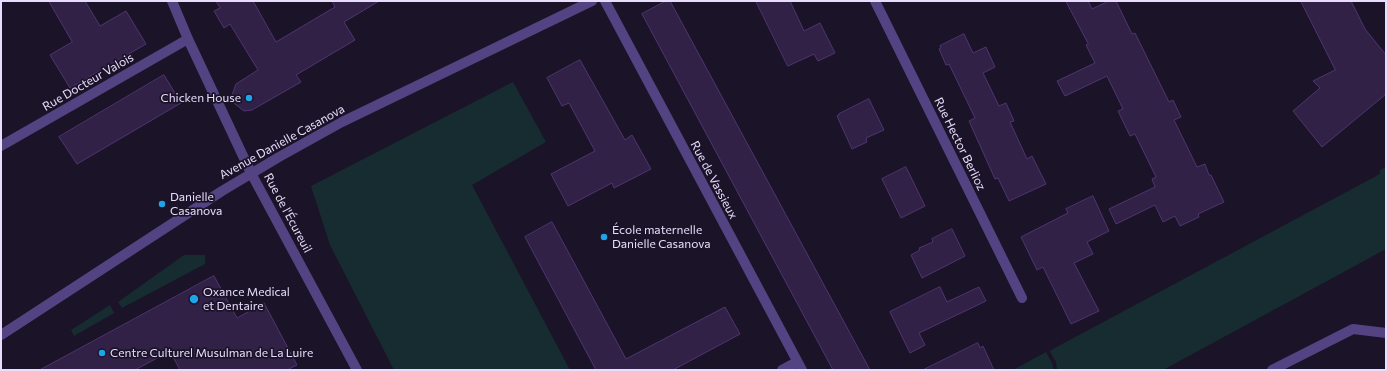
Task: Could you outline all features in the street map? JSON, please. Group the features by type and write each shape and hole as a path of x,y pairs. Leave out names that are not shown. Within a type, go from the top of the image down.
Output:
{"street":[{"name":"Rue de l'Écureuil","path":"172,1 188,40 251,173 357,370"},
{"name":"Avenue Danielle Casanova","path":"1,335 251,173 342,122 592,1"},
{"name":"Rue de Vassieux","path":"605,1 799,366"},
{"name":"Rue Hector Berlioz","path":"875,1 1022,298"},
{"name":"Rue Docteur Valois","path":"1,146 188,40"},
{"path":"1272,370 1353,329 1386,333"},
{"path":"782,370 799,366"}],"green space":[{"path":"513,82 546,142 472,185 570,370 394,370 330,245 311,186"},
{"path":"1386,167 1386,249 1163,370 1057,370 1056,362 1050,352 1051,350 1380,174 1380,170"},
{"path":"184,255 205,255 205,264 122,308 118,302"},
{"path":"110,305 114,313 74,336 71,330"},
{"path":"1046,352 1054,370 1013,370"}],"building":[{"path":"49,1 85,1 100,26 126,11 146,44 70,88 50,55 72,42"},
{"path":"216,1 253,1 276,42 335,7 332,1 379,1 344,22 355,40 296,75 301,82 252,110 244,111 235,104 232,95 236,84 258,70 230,24 224,28 214,11 220,8"},
{"path":"666,1 670,1 870,370 833,370 642,14"},
{"path":"756,1 790,1 804,31 820,23 835,53 818,61 814,54 788,66"},
{"path":"1066,1 1088,1 1092,9 1109,1 1116,1 1132,34 1135,33 1169,102 1173,100 1181,117 1174,120 1197,167 1205,164 1209,175 1211,175 1224,202 1198,214 1199,217 1180,226 1175,216 1163,222 1155,205 1116,224 1109,209 1155,187 1152,179 1156,177 1135,134 1130,136 1118,111 1123,109 1107,76 1065,96 1057,81 1095,63 1086,45 1088,44"},
{"path":"1301,1 1351,1 1365,29 1386,55 1386,94 1322,147 1293,111 1320,88 1313,81 1335,70"},
{"path":"964,34 973,53 986,47 995,67 983,73 999,106 1006,103 1014,121 1010,122 1027,159 1032,156 1046,184 1009,201 998,178 995,179 969,121 975,118 949,64 946,65 939,49 941,48 940,46"},
{"path":"580,60 625,140 632,135 651,169 614,188 612,183 568,206 551,174 595,151 569,103 562,106 547,78"},
{"path":"164,75 181,103 77,164 59,137"},
{"path":"869,99 884,130 866,138 867,142 852,149 837,116"},
{"path":"906,167 925,206 901,218 882,179"},
{"path":"1093,196 1109,231 1087,242 1093,254 1074,263 1099,311 1071,324 1043,267 1037,270 1021,237 1068,213 1066,209"},
{"path":"552,222 626,359 725,307 740,334 673,370 596,370 525,237"},
{"path":"952,229 965,256 922,278 911,255 920,250 919,248 933,242 932,239"},
{"path":"214,276 237,318 264,303 297,365 287,370 180,370 170,351 135,370 40,370"},
{"path":"940,287 947,302 979,287 986,301 919,333 925,345 910,353 890,312"},
{"path":"978,343 980,348 983,346 994,370 923,370"}],"place":[{"name":"Chicken House","path":"249,98"},
{"name":"Danielle Casanova","path":"162,204"},
{"name":"École maternelle Danielle Casanova","path":"604,237"},
{"name":"Oxance Medical et Dentaire","path":"194,299"},
{"name":"Centre Culturel Musulman de La Luire","path":"102,353"}]}
